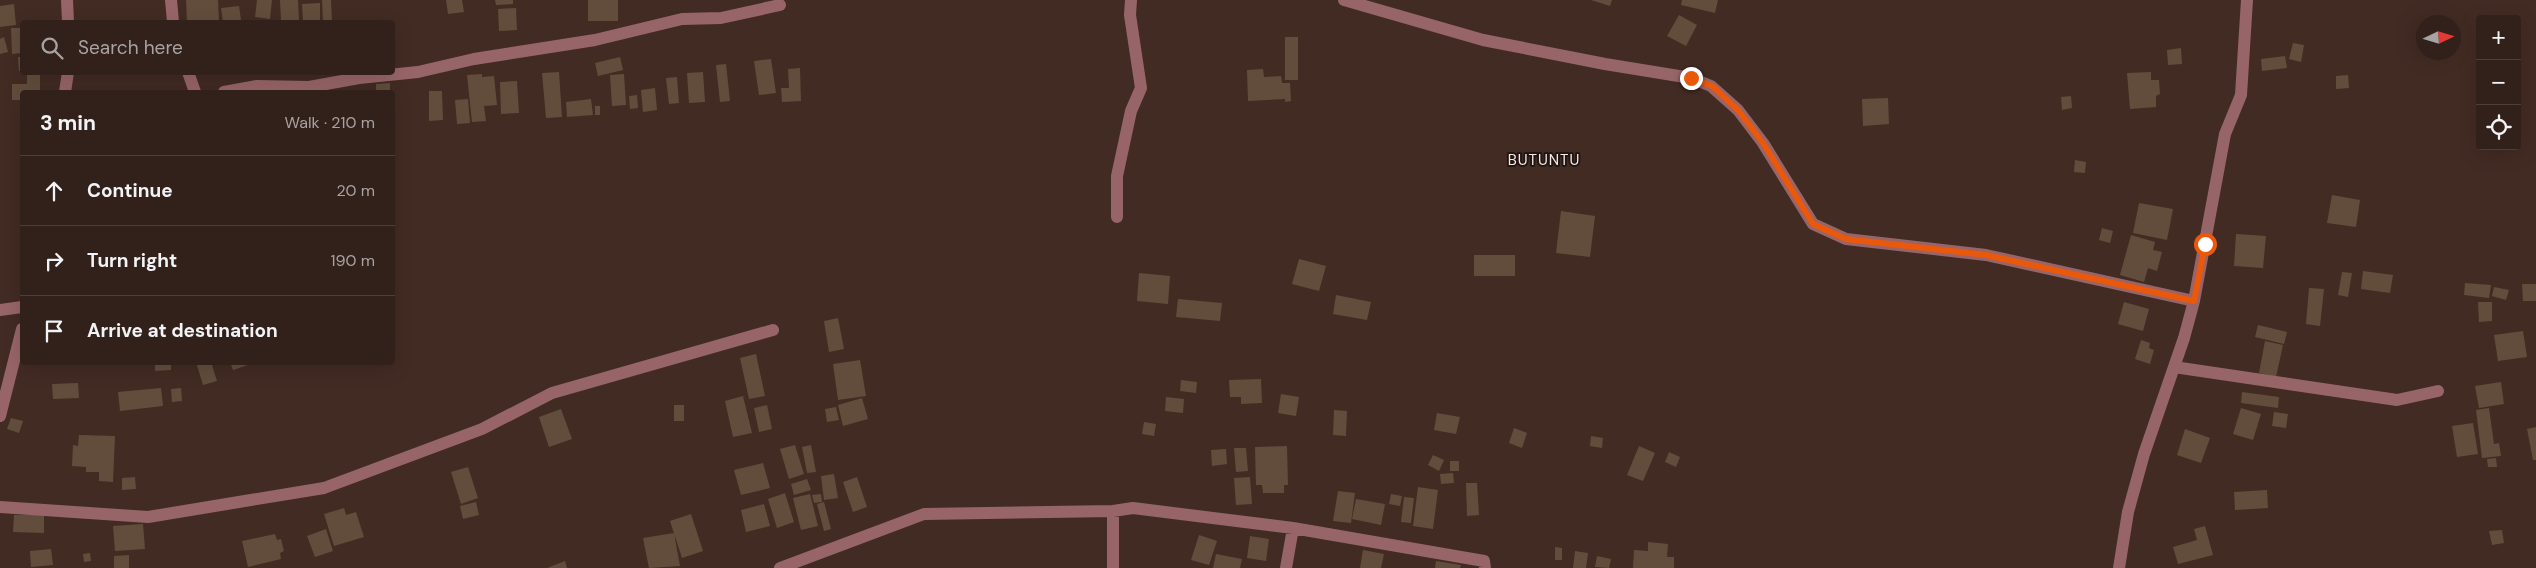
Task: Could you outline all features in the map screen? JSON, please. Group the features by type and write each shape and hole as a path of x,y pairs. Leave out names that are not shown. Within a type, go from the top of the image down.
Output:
{"street":[{"path":"67,0 68,20"},
{"path":"171,0 173,20"},
{"path":"1117,217 1117,176 1130,112 1141,88 1130,15 1131,0"},
{"path":"1344,0 1483,40 1604,64 1691,78 1712,86 1738,110 1763,143 1813,224 1846,239 1986,255 2194,301"},
{"path":"2119,568 2132,496 2194,301 2225,134 2241,95 2248,0"},
{"path":"395,74 418,72 474,59 595,40 682,19 721,18 780,5"},
{"path":"65,90 68,75"},
{"path":"189,75 195,90"},
{"path":"235,90 258,86 309,87 388,75"},
{"path":"0,310 20,308"},
{"path":"0,507 148,517 324,488 482,429 552,393 773,330"},
{"path":"0,416 20,337"},
{"path":"2174,368 2397,400 2438,391"},
{"path":"780,568 924,514 1113,511 1133,508 1293,528 1484,561 1485,568"},
{"path":"1112,568 1113,511"},
{"path":"1286,568 1293,528"}],"building":[{"path":"186,0 218,0 219,20 187,20"},
{"path":"257,0 272,0 270,19 255,17"},
{"path":"280,0 298,0 299,20 281,20"},
{"path":"322,0 331,0 332,20 323,20"},
{"path":"446,0 462,0 464,12 448,14"},
{"path":"495,0 513,0 513,4 496,5"},
{"path":"588,0 618,0 618,21 588,21"},
{"path":"1591,0 1612,0 1610,6"},
{"path":"1682,0 1718,0 1715,13 1681,5"},
{"path":"320,3 320,20 303,20 302,4"},
{"path":"14,4 16,25 0,27 0,6"},
{"path":"239,6 241,20 223,20 221,8"},
{"path":"516,8 517,30 499,31 498,9"},
{"path":"1679,15 1697,25 1686,46 1667,36"},
{"path":"11,28 20,28 20,53 12,54"},
{"path":"4,37 8,52 0,54 0,39"},
{"path":"1285,37 1298,37 1298,80 1285,80"},
{"path":"2293,43 2304,45 2301,62 2289,59"},
{"path":"2181,48 2182,64 2168,65 2167,50"},
{"path":"2285,56 2287,68 2262,71 2261,59"},
{"path":"18,57 20,57 20,71"},
{"path":"620,57 623,70 598,76 595,63"},
{"path":"771,59 776,93 759,95 754,61"},
{"path":"726,64 730,101 720,102 716,65"},
{"path":"800,68 801,101 782,102 781,88 789,88 788,69"},
{"path":"1263,69 1264,77 1281,76 1282,83 1290,83 1291,101 1285,102 1285,99 1248,101 1247,70"},
{"path":"559,72 562,117 546,118 542,73"},
{"path":"703,72 705,102 689,103 687,73"},
{"path":"2151,72 2151,80 2159,80 2160,94 2156,96 2156,107 2130,109 2127,73"},
{"path":"482,74 482,77 494,76 497,105 484,106 486,121 472,122 467,75"},
{"path":"624,74 626,105 612,106 610,75"},
{"path":"27,75 40,75 40,90 20,90 20,100 12,100 12,84 27,84"},
{"path":"2348,75 2349,88 2336,89 2336,76"},
{"path":"677,77 679,103 669,104 666,78"},
{"path":"517,81 519,113 501,114 500,82"},
{"path":"390,83 390,90 376,90 376,84"},
{"path":"655,88 657,110 643,112 641,90"},
{"path":"429,91 442,91 443,120 429,121"},
{"path":"637,95 638,108 630,109 629,96"},
{"path":"2071,96 2072,108 2062,110 2061,97"},
{"path":"1888,98 1889,124 1863,126 1862,99"},
{"path":"468,99 470,123 457,124 455,100"},
{"path":"591,99 593,115 567,117 566,102"},
{"path":"595,106 600,106 600,115 595,115"},
{"path":"2075,160 2086,162 2085,173 2074,172"},
{"path":"2332,195 2360,200 2356,227 2327,223"},
{"path":"2139,203 2173,209 2167,240 2133,233"},
{"path":"1561,211 1595,216 1590,257 1556,253"},
{"path":"2102,228 2113,231 2110,243 2099,240"},
{"path":"2236,234 2266,236 2263,268 2234,266"},
{"path":"2131,235 2155,242 2153,250 2162,252 2157,271 2148,268 2144,282 2120,275"},
{"path":"1474,255 1515,255 1515,276 1474,276"},
{"path":"1299,259 1326,266 1319,291 1292,284"},
{"path":"2363,271 2393,275 2390,293 2361,289"},
{"path":"2342,272 2352,273 2348,297 2338,295"},
{"path":"1139,273 1170,276 1168,304 1137,301"},
{"path":"2465,283 2491,285 2489,298 2464,295"},
{"path":"2522,284 2536,284 2536,301 2523,301"},
{"path":"2494,287 2509,290 2506,300 2492,296"},
{"path":"2309,288 2324,289 2320,326 2306,324"},
{"path":"1336,295 1371,302 1367,320 1333,314"},
{"path":"1178,299 1222,303 1220,321 1176,317"},
{"path":"2124,302 2149,309 2143,331 2118,324"},
{"path":"2478,302 2492,302 2492,321 2479,322"},
{"path":"838,318 844,349 829,352 824,321"},
{"path":"2258,325 2287,332 2284,344 2255,337"},
{"path":"2523,331 2527,357 2498,361 2494,335"},
{"path":"2141,340 2150,343 2149,348 2154,350 2150,364 2135,359"},
{"path":"2265,341 2283,345 2276,377 2259,373"},
{"path":"756,354 765,396 749,399 740,358"},
{"path":"860,360 866,396 838,400 833,364"},
{"path":"155,365 171,365 171,370 155,371"},
{"path":"197,365 212,365 217,381 203,385"},
{"path":"231,365 248,365 233,370"},
{"path":"1261,379 1262,403 1241,404 1241,397 1230,397 1229,380"},
{"path":"1181,380 1197,382 1196,393 1180,391"},
{"path":"2501,382 2504,404 2479,408 2475,386"},
{"path":"78,383 79,398 53,399 52,384"},
{"path":"161,388 163,406 120,411 118,392"},
{"path":"181,388 182,401 172,402 171,389"},
{"path":"2242,392 2279,397 2278,408 2241,403"},
{"path":"1281,394 1299,397 1296,416 1278,413"},
{"path":"743,396 752,433 733,437 725,401"},
{"path":"1166,397 1184,399 1183,413 1165,411"},
{"path":"862,398 868,419 843,426 838,405"},
{"path":"674,405 684,405 684,421 674,421"},
{"path":"767,405 772,429 759,432 754,408"},
{"path":"836,407 839,420 827,422 825,409"},
{"path":"2241,408 2261,414 2253,440 2233,434"},
{"path":"2489,408 2494,444 2499,443 2501,456 2482,458 2476,410"},
{"path":"561,409 572,439 549,447 539,417"},
{"path":"1334,410 1347,411 1346,436 1333,435"},
{"path":"2274,412 2288,414 2286,428 2272,426"},
{"path":"1437,413 1460,417 1456,434 1434,430"},
{"path":"11,418 23,421 19,433 7,429"},
{"path":"1144,422 1156,424 1154,436 1142,434"},
{"path":"2473,423 2478,454 2457,457 2452,426"},
{"path":"2536,427 2536,460 2533,460 2527,429"},
{"path":"1514,428 1527,433 1522,448 1509,443"},
{"path":"2185,429 2210,438 2201,463 2177,455"},
{"path":"79,435 115,436 113,482 99,481 99,472 86,472 86,467 72,466 73,445 78,446"},
{"path":"1591,436 1603,438 1602,448 1590,446"},
{"path":"795,445 804,474 789,479 780,449"},
{"path":"811,445 816,472 807,473 802,447"},
{"path":"1287,446 1288,485 1284,485 1284,493 1263,493 1262,485 1256,485 1255,447"},
{"path":"1639,446 1655,453 1643,481 1627,475"},
{"path":"1234,448 1246,448 1248,471 1236,472"},
{"path":"1226,449 1227,464 1212,466 1211,450"},
{"path":"1669,452 1680,457 1676,467 1665,462"},
{"path":"1433,455 1444,460 1439,471 1428,465"},
{"path":"2496,458 2497,467 2488,467 2487,459"},
{"path":"1450,461 1459,461 1459,471 1450,471"},
{"path":"763,463 770,488 741,495 734,470"},
{"path":"468,467 478,498 461,504 451,472"},
{"path":"1453,473 1454,483 1441,484 1440,474"},
{"path":"834,474 838,498 824,500 821,476"},
{"path":"135,477 136,489 122,490 122,478"},
{"path":"857,477 867,507 853,512 843,482"},
{"path":"1250,477 1252,504 1236,505 1234,478"},
{"path":"807,479 811,490 794,495 791,484"},
{"path":"1466,483 1477,483 1479,515 1467,516"},
{"path":"1418,487 1438,490 1433,529 1413,526"},
{"path":"2267,490 2268,508 2235,510 2234,492"},
{"path":"1338,491 1355,493 1351,523 1333,521"},
{"path":"785,493 794,522 777,528 768,499"},
{"path":"810,494 818,526 801,530 793,498"},
{"path":"821,494 822,502 814,503 812,495"},
{"path":"1391,494 1402,496 1400,506 1389,504"},
{"path":"1404,497 1414,498 1411,523 1401,522"},
{"path":"1356,499 1385,504 1381,525 1352,519"},
{"path":"476,502 479,515 463,519 460,506"},
{"path":"824,502 831,529 824,531 817,504"},
{"path":"764,504 770,526 746,532 741,510"},
{"path":"344,508 346,515 356,512 364,537 334,546 324,514"},
{"path":"691,514 703,551 682,558 670,521"},
{"path":"14,515 44,515 44,533 13,532"},
{"path":"143,524 145,549 115,551 113,526"},
{"path":"2205,526 2213,555 2178,564 2173,547 2197,540 2194,529"},
{"path":"326,529 333,551 315,557 307,536"},
{"path":"2502,530 2504,543 2492,545 2489,531"},
{"path":"674,533 680,566 649,568 643,538"},
{"path":"275,534 277,540 281,539 284,551 280,553 281,559 248,567 242,541"},
{"path":"1199,535 1217,541 1209,565 1191,560"},
{"path":"1250,536 1269,539 1266,561 1247,558"},
{"path":"1648,542 1668,544 1667,557 1674,557 1674,568 1633,568 1634,550 1648,551"},
{"path":"1555,547 1562,548 1562,560 1555,560"},
{"path":"51,549 53,565 31,567 30,551"},
{"path":"1363,550 1384,554 1381,568 1360,568"},
{"path":"1575,551 1588,553 1586,568 1573,568"},
{"path":"90,553 91,561 84,562 83,554"},
{"path":"1216,554 1242,559 1240,568 1213,568"},
{"path":"129,555 129,568 114,568 114,556"},
{"path":"1597,556 1611,559 1609,568 1595,567"},
{"path":"565,561 567,568 547,568"},
{"path":"1436,561 1461,565 1460,568 1435,568"}],"district":[{"name":"BUTUNTU","path":"1544,160"}],"route":[{"path":"1691,78 1712,86 1738,110 1763,143 1813,224 1846,239 1986,255 2194,301 2205,244"}]}
